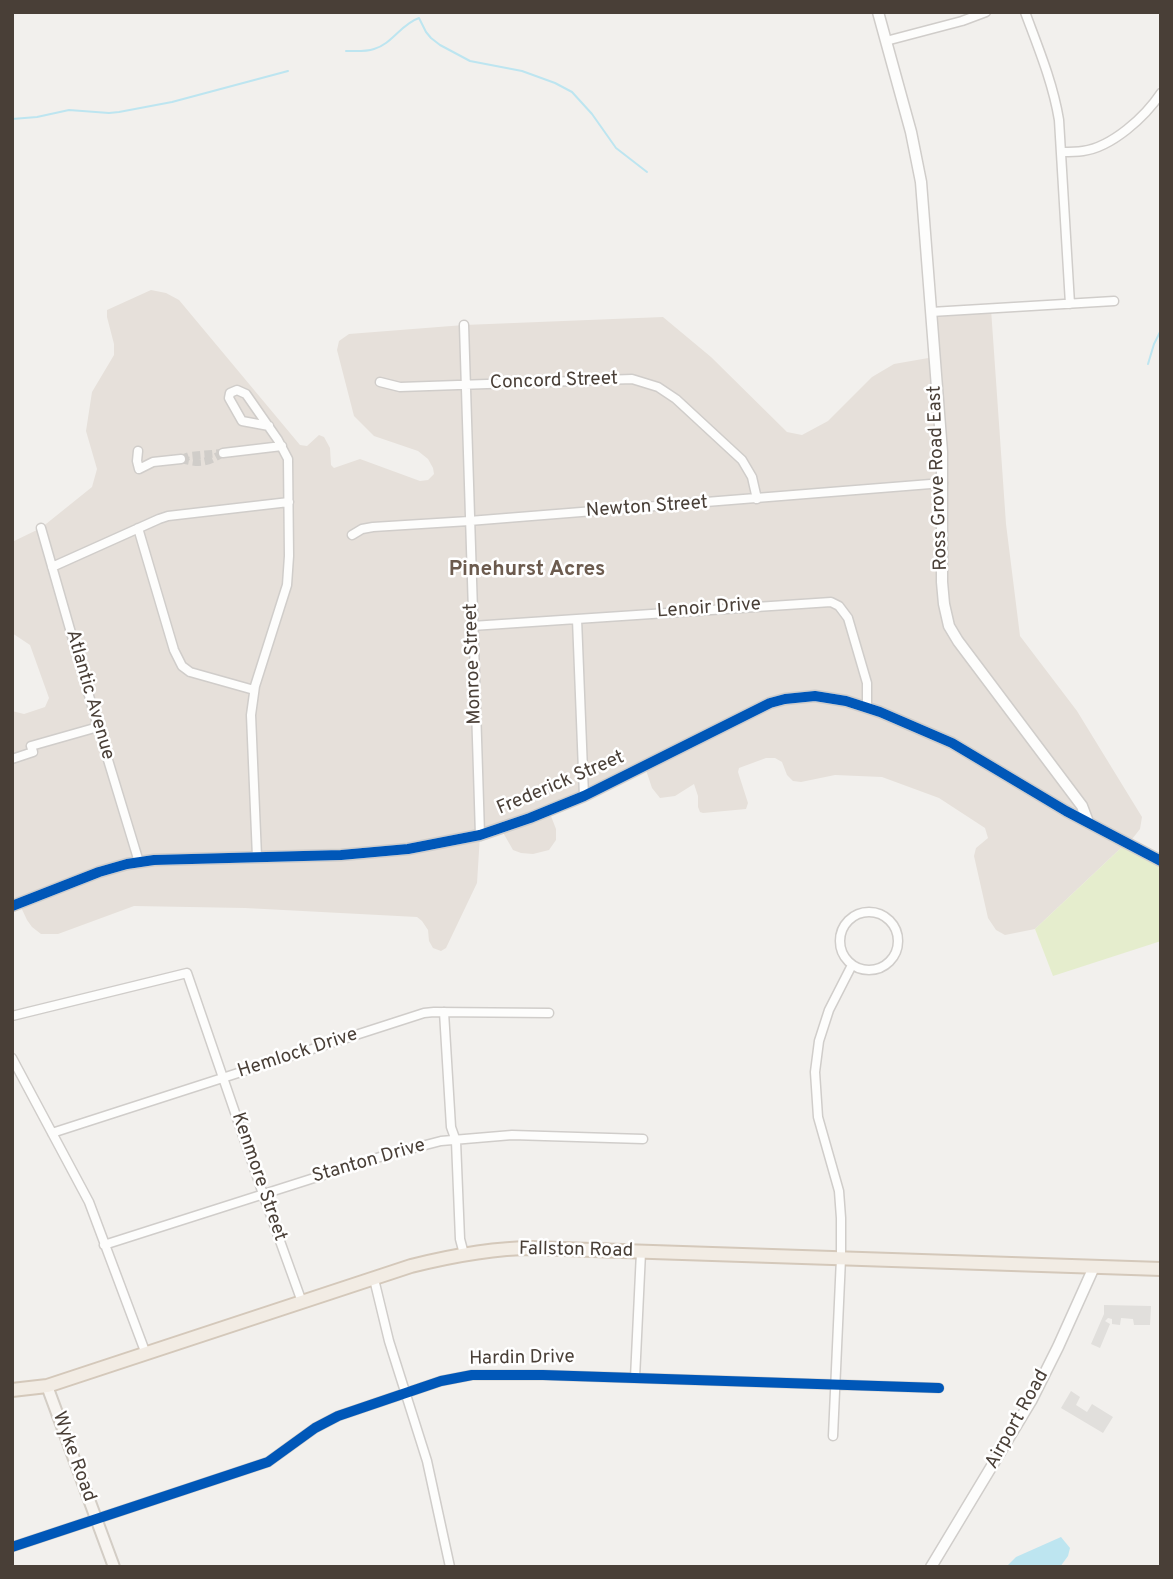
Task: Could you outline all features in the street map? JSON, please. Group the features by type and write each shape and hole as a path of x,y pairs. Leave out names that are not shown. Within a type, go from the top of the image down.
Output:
{"main road":[{"name":"Fallston Road","path":"12,1390 47,1386 411,1266 464,1254 523,1248 1161,1269"},
{"name":"Wyke Road","path":"47,1386 114,1567"}],"street":[{"name":"Ross Grove Road East","path":"878,12 919,170 943,483 942,582 945,615 958,641 1083,806 1088,822"},
{"path":"886,41 986,12"},
{"path":"1025,12 1056,103 1070,304"},
{"path":"1061,152 1083,151 1109,141 1127,130 1161,93"},
{"path":"931,312 1114,301"},
{"name":"Monroe Street","path":"464,325 480,835"},
{"name":"Concord Street","path":"380,382 400,387 632,379 658,387 687,407 742,460 752,477 757,499"},
{"path":"257,857 251,715 254,691 287,585 288,458 282,446 266,423 244,392 237,390 229,394 242,421 266,423"},
{"path":"223,453 282,446"},
{"path":"153,462 181,459"},
{"name":"Newton Street","path":"352,535 373,527 943,483"},
{"path":"52,567 168,516 289,502"},
{"name":"Atlantic Avenue","path":"41,528 139,862"},
{"path":"138,528 177,658 194,674 254,691"},
{"name":"Lenoir Drive","path":"472,626 831,602 839,606 848,618 867,683 867,707"},
{"path":"577,618 584,796"},
{"name":"Frederick Street","path":"12,906 99,872 139,862 341,855 408,849 480,835 584,796 770,703 815,696 867,707 952,743 1088,822"},
{"path":"12,759 33,752 31,746 98,727"},
{"path":"1088,822 1161,860"},
{"path":"863,913 882,915 895,929 897,947 894,956 887,964 870,970 852,965 841,950 840,940 847,922 863,913"},
{"path":"834,1436 841,1219 839,1191 818,1116 815,1072 819,1041 829,1010 852,965"},
{"name":"Kenmore Street","path":"12,1016 187,973 302,1302"},
{"path":"444,1012 451,1127 456,1141 460,1239 464,1254"},
{"name":"Hemlock Drive","path":"52,1133 424,1013 549,1013"},
{"path":"12,1058 89,1202 146,1354"},
{"name":"Stanton Drive","path":"104,1245 383,1156 436,1142 512,1135 643,1139"},
{"path":"635,1378 641,1252"},
{"name":"Airport Road","path":"931,1567 1031,1401 1094,1267"},
{"path":"374,1279 388,1342 427,1461 450,1567"},
{"name":"Hardin Drive","path":"12,1546 268,1462 315,1428 338,1416 442,1381 472,1375 939,1388"}],"shaded area":[{"name":"Pinehurst Acres","path":"151,290 166,293 179,300 300,445 307,446 319,435 324,437 330,448 331,465 334,468 360,459 420,481 428,480 434,474 428,459 418,451 374,436 354,416 337,350 339,341 349,334 464,325 663,317 711,357 787,432 802,435 828,421 872,377 894,364 934,357 931,312 991,309 1006,524 1020,636 1077,711 1142,817 1140,829 1129,843 1035,929 1005,935 996,930 988,918 974,856 976,848 988,838 985,828 939,798 882,777 835,775 801,782 793,781 787,775 782,762 775,758 766,758 739,768 748,803 746,809 703,813 698,807 694,784 675,796 660,798 652,788 645,767 549,811 556,829 556,840 549,850 533,854 513,850 501,829 480,835 477,883 446,948 441,951 433,948 428,930 417,917 245,908 134,906 58,934 41,934 27,920 19,903 12,906 12,711 24,714 45,707 49,698 30,645 12,633 12,542 41,528 92,487 97,469 86,431 92,392 114,355 107,310"},
{"path":"1104,1305 1151,1306 1150,1325 1134,1325 1133,1319 1121,1318 1120,1325 1112,1324 1112,1319 1108,1318 1105,1321 1110,1324 1100,1348 1091,1344 1104,1314"},
{"path":"1071,1391 1080,1397 1076,1405 1087,1412 1092,1404 1113,1417 1103,1433 1061,1408"}],"green space":[{"path":"1122,847 1161,866 1161,941 1053,976 1035,929"}],"water":[{"path":"1061,1537 1070,1548 1060,1567 1006,1567 1016,1557"}],"waterway":[{"path":"346,51 374,49 419,18 431,38 470,61 522,71 572,92 592,114 616,148 647,172"},
{"path":"12,119 69,110 119,112 172,102 288,71"},
{"path":"1148,364 1161,330"}],"tunnel":[{"path":"181,459 222,453"},
{"path":"181,459 203,462 223,453"}],"cycle path":[{"path":"12,906 127,864 154,860 341,855 408,849 480,835 584,796 770,703 815,696 846,701 880,712 952,743 1066,811 1161,861"},
{"path":"12,1547 268,1462 315,1428 338,1416 441,1381 472,1375 939,1388"}],"district":[{"name":"Pinehurst Acres","path":"527,571"}]}
